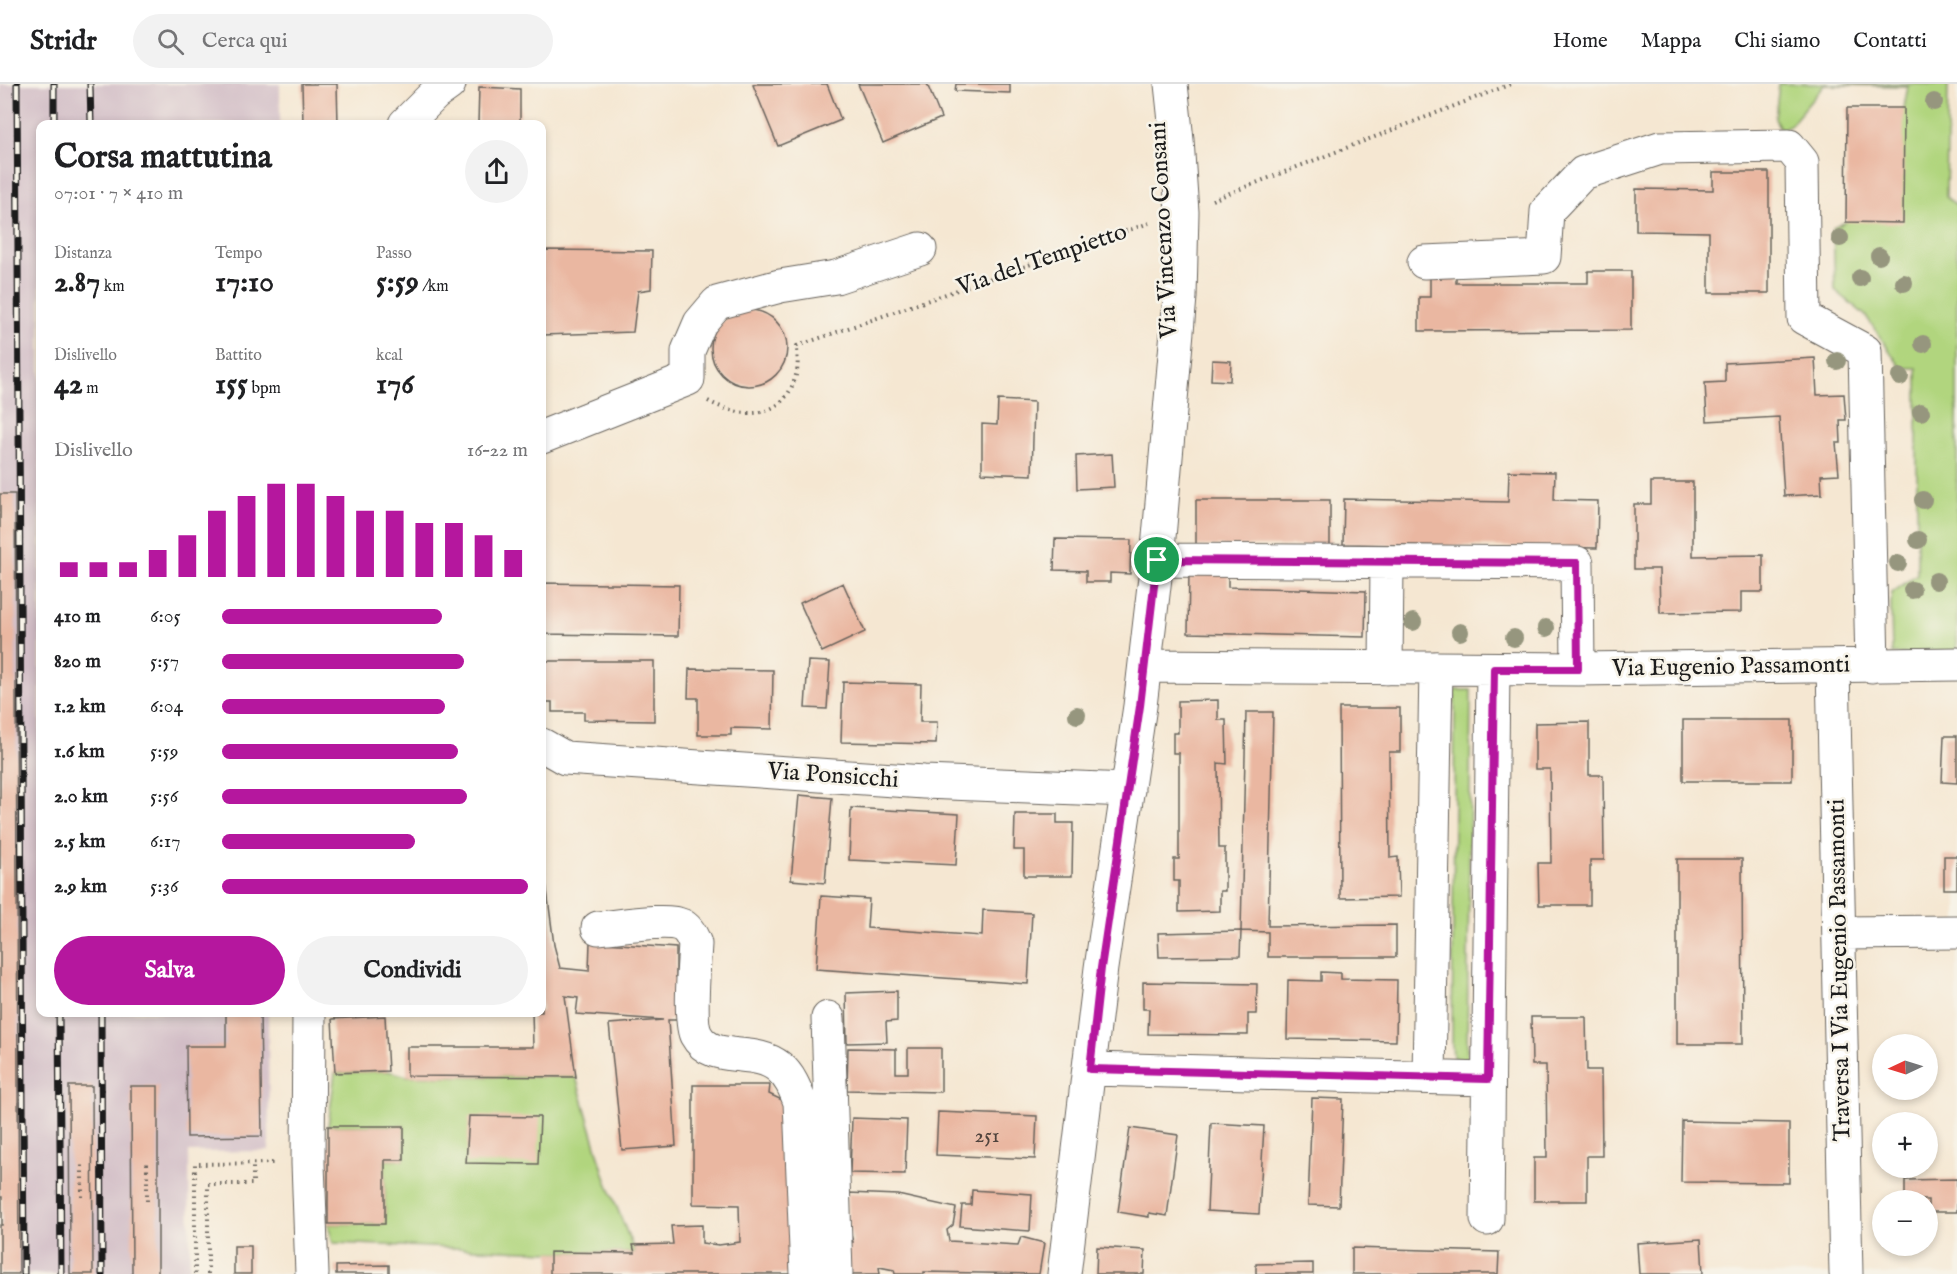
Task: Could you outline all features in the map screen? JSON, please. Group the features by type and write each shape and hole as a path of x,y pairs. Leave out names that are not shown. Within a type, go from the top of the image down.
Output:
{"street":[{"path":"409,120 435,94 449,84"},
{"name":"Via Vincenzo Consani","path":"1064,1274 1101,968 1145,666 1157,560 1180,297 1171,216 1156,147 1158,84"},
{"name":"Via Vincenzo Consani","path":"1171,84 1178,140 1171,216"},
{"path":"1424,262 1544,258 1547,211 1583,173 1660,148 1789,146 1802,162 1804,318 1865,351 1872,666"},
{"path":"546,435 688,380 688,351 700,322 717,303 780,286 836,277 920,249"},
{"path":"1157,560 1577,563 1578,669"},
{"path":"1386,668 1387,562"},
{"name":"Via Eugenio Passamonti","path":"1145,666 1578,669 1957,664"},
{"name":"Traversa I Via Eugenio Passamonti","path":"1833,666 1846,1274"},
{"path":"1429,1077 1436,668"},
{"path":"1487,1219 1494,669"},
{"name":"Via Ponsicchi","path":"546,747 565,758 924,782 1128,790"},
{"path":"598,928 665,922 680,925 691,934 695,944 693,1013 695,1034 707,1049 719,1053 757,1056 778,1066 792,1082 800,1102 807,1274"},
{"path":"1839,933 1957,932"},
{"path":"309,1017 308,1163 312,1274"},
{"path":"828,1018 836,1274"},
{"path":"1090,1069 1488,1079"}],"path":[{"name":"Via del Tempietto","path":"688,380 701,398 725,410 751,414 775,408 787,394 797,374 797,346 1171,216 1511,84"},
{"path":"82,1162 82,1197"},
{"path":"147,1163 147,1201"},
{"path":"195,1274 195,1164 253,1164 254,1184 208,1184 208,1274"}],"shaded area":[{"path":"0,84 280,84 280,120 36,120 36,1017 268,1017 269,1151 189,1152 190,1274 0,1274 2,1197"}],"green space":[{"path":"1779,84 1948,84 1946,197 1957,206 1957,653 1892,654 1892,593 1917,574 1917,368 1901,368 1866,316 1835,290 1833,228 1846,222 1904,108 1908,86 1824,85 1790,126 1781,130 1775,119"},
{"path":"1455,690 1471,690 1467,1059 1453,1058 1452,1044"},
{"path":"388,1071 407,1076 576,1077 605,1177 635,1253 550,1252 333,1243 328,1224 385,1224 385,1160 404,1160 404,1126 328,1126 335,1073"}],"building":[{"path":"302,84 337,84 338,120 303,120"},
{"path":"827,84 841,120 778,146 753,85"},
{"path":"858,84 927,84 941,118 883,143"},
{"path":"956,84 1010,84 1010,93 955,91"},
{"path":"479,87 520,89 520,120 478,120"},
{"path":"1847,108 1904,108 1903,223 1846,222"},
{"path":"1713,172 1769,172 1769,293 1709,293 1709,232 1636,231 1636,189 1713,190"},
{"path":"546,250 652,251 651,289 638,291 633,332 546,335"},
{"path":"1588,271 1631,271 1631,330 1419,331 1419,297 1430,297 1430,275 1456,275 1456,283 1588,283"},
{"path":"749,310 763,313 776,321 784,334 787,348 784,362 776,375 763,383 749,386 735,383 722,375 714,362 711,348 714,334 722,321 735,313"},
{"path":"1815,358 1817,395 1844,394 1846,420 1840,420 1841,443 1836,443 1839,474 1821,475 1822,494 1784,496 1779,417 1707,421 1705,383 1725,382 1725,363"},
{"path":"1212,360 1231,361 1230,381 1211,380"},
{"path":"998,400 1034,402 1032,475 982,473 982,424 997,425"},
{"path":"1112,454 1114,487 1077,489 1076,456"},
{"path":"1509,471 1555,472 1554,500 1598,501 1597,548 1343,544 1344,499 1508,502"},
{"path":"1651,482 1693,482 1693,556 1763,555 1763,592 1741,592 1741,612 1660,613 1659,569 1634,569 1634,504 1651,504"},
{"path":"0,494 15,494 19,1274 0,1274 2,1197 0,1197"},
{"path":"1196,500 1330,500 1330,546 1196,546"},
{"path":"1055,539 1131,540 1130,574 1110,573 1110,582 1086,582 1086,571 1054,570"},
{"path":"1189,572 1228,573 1228,587 1366,591 1365,637 1188,633"},
{"path":"546,583 679,585 678,636 546,634"},
{"path":"843,583 865,632 822,652 800,603"},
{"path":"546,661 654,661 654,721 584,720 584,712 552,712 552,702 546,702"},
{"path":"808,661 830,662 827,709 805,708"},
{"path":"689,669 773,670 772,729 731,728 731,735 698,735 698,698 688,698"},
{"path":"843,682 921,684 920,722 937,722 936,744 841,742"},
{"path":"1218,700 1218,720 1226,720 1227,764 1218,763 1219,848 1225,848 1225,891 1220,891 1220,911 1179,912 1179,881 1174,881 1174,859 1179,859 1179,753 1173,753 1173,733 1178,733 1178,701"},
{"path":"1339,708 1400,708 1400,752 1389,752 1390,858 1398,857 1399,897 1340,898"},
{"path":"1246,712 1273,712 1268,926 1396,925 1396,957 1268,957 1268,932 1241,931"},
{"path":"1683,720 1792,720 1792,781 1683,781"},
{"path":"1589,722 1589,775 1603,775 1604,860 1590,860 1590,905 1539,905 1538,863 1551,863 1550,769 1535,769 1535,723"},
{"path":"1944,736 1957,736 1957,783 1942,782"},
{"path":"799,795 832,798 825,883 791,880"},
{"path":"851,808 959,814 956,865 849,860"},
{"path":"1015,814 1057,814 1057,823 1073,823 1072,876 1024,876 1024,850 1014,850"},
{"path":"1944,856 1957,856 1957,889 1944,889"},
{"path":"1677,859 1742,859 1743,1044 1677,1044"},
{"path":"546,882 554,945 560,968 589,971 590,942 676,948 676,977 681,976 680,1020 668,1020 676,1146 622,1150 609,1024 663,1020 576,1014 578,998 565,996 576,1077 407,1076 407,1047 533,1047 532,1017 546,1017"},
{"path":"821,896 869,899 867,928 982,936 983,910 1032,913 1028,984 816,969"},
{"path":"1241,931 1240,956 1159,957 1158,933"},
{"path":"1321,972 1341,973 1341,979 1397,980 1396,1041 1287,1039 1288,980 1321,981"},
{"path":"1143,982 1257,984 1256,1014 1248,1014 1248,1035 1148,1034 1149,1009 1143,1009"},
{"path":"897,991 897,1021 886,1022 887,1042 847,1043 846,993"},
{"path":"226,1017 260,1017 262,1136 187,1137 186,1046 226,1046"},
{"path":"385,1017 388,1071 335,1073 332,1019"},
{"path":"1531,1017 1586,1017 1587,1070 1601,1070 1602,1156 1587,1156 1587,1201 1534,1201 1534,1158 1547,1158 1546,1065 1532,1065"},
{"path":"848,1048 896,1049 896,1073 908,1073 908,1048 941,1048 941,1092 847,1090"},
{"path":"693,1085 770,1085 769,1094 782,1100 792,1119 797,1274 550,1274 550,1252 635,1253 633,1245 673,1244 671,1226 702,1225 702,1243 719,1245 740,1242 739,1205 693,1204"},
{"path":"69,1086 92,1086 93,1274 70,1274"},
{"path":"131,1086 158,1086 158,1274 132,1274"},
{"path":"1312,1098 1343,1099 1339,1206 1308,1205"},
{"path":"938,1112 1037,1116 1035,1159 936,1155"},
{"path":"469,1116 540,1117 538,1164 466,1163"},
{"path":"852,1118 907,1120 905,1174 850,1173"},
{"path":"1682,1121 1789,1123 1789,1183 1681,1182"},
{"path":"1211,1123 1264,1126 1259,1214 1207,1211"},
{"path":"328,1126 404,1126 404,1160 385,1160 385,1224 328,1224"},
{"path":"1130,1128 1178,1135 1167,1216 1149,1213 1149,1217 1118,1212"},
{"path":"1957,1179 1957,1212 1938,1212 1938,1190 1905,1190 1905,1180"},
{"path":"972,1190 1032,1194 1030,1231 960,1226 962,1205 971,1205"},
{"path":"848,1193 898,1195 956,1208 953,1225 947,1230 949,1241 1018,1245 1021,1237 1044,1243 1039,1274 924,1272 924,1274 895,1274 894,1270 879,1267 880,1274 846,1274 845,1242 853,1242 849,1227"},
{"path":"1701,1239 1703,1274 1639,1274 1637,1243"},
{"path":"234,1246 251,1246 251,1274 234,1274"},
{"path":"1097,1247 1145,1250 1144,1274 1096,1274"},
{"path":"1352,1248 1499,1252 1498,1274 1352,1274"},
{"path":"1313,1263 1313,1274 1256,1274 1256,1264"},
{"path":"389,1265 389,1274 336,1274 336,1266"}],"railway":[{"path":"17,84 24,1274"},
{"path":"54,84 54,120"},
{"path":"90,84 91,120"},
{"path":"59,1017 61,1274"},
{"path":"101,1017 102,1274"}],"route":[{"path":"1157,560 1577,563 1578,669 1494,669 1488,1079 1090,1069 1101,968 1140,706 1157,560"}]}
